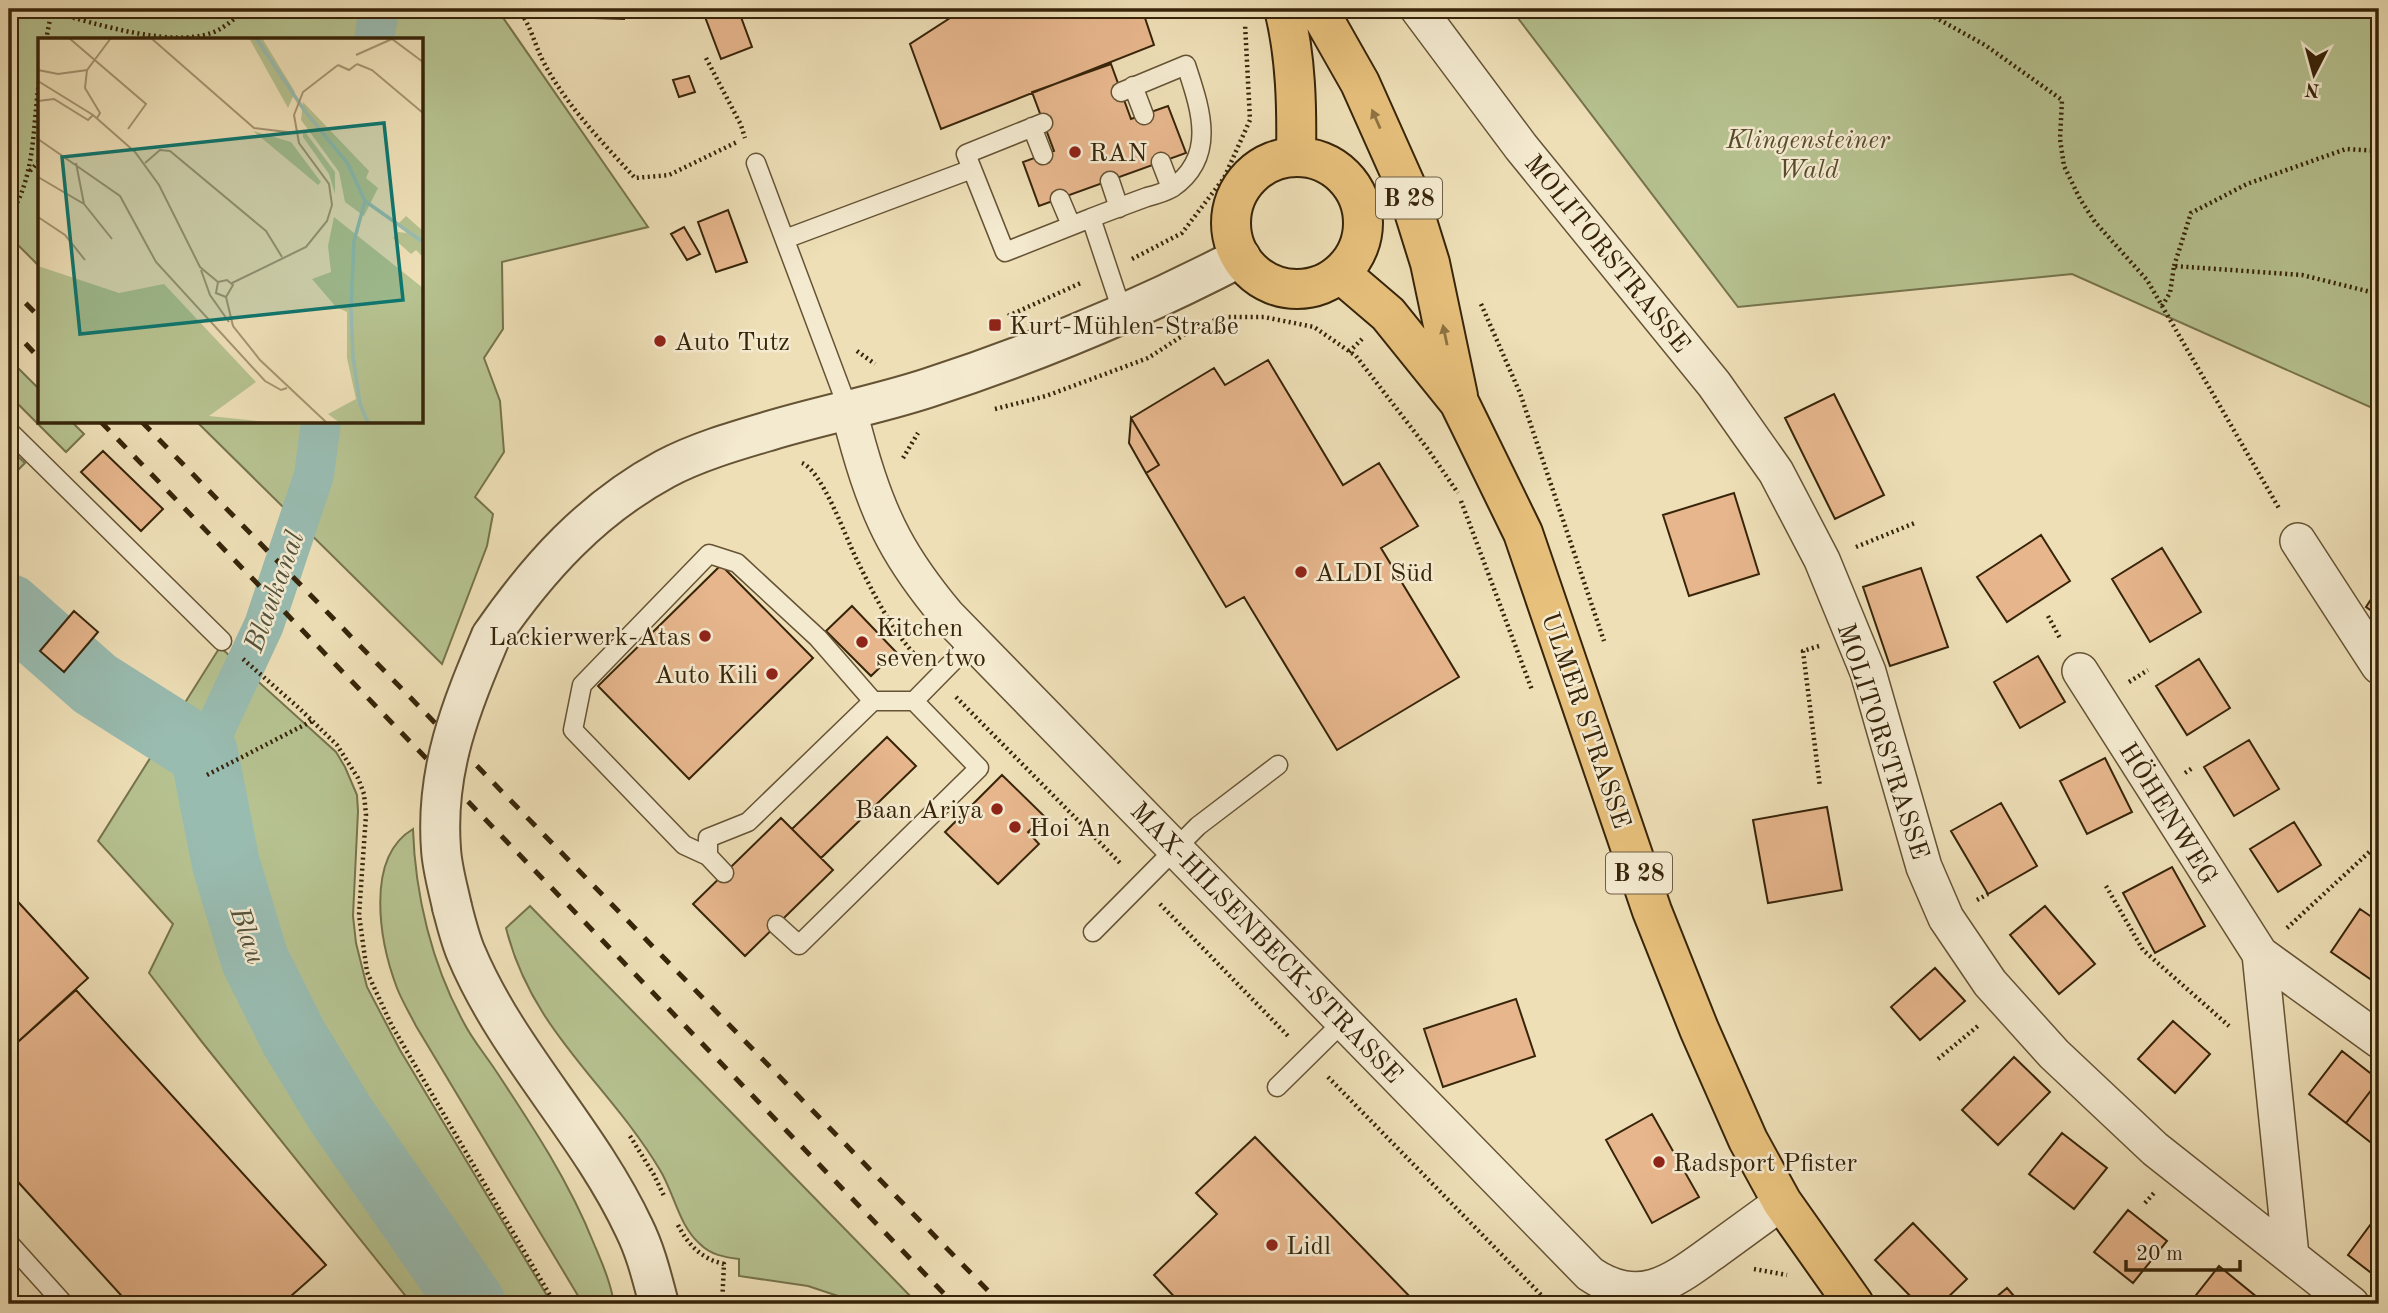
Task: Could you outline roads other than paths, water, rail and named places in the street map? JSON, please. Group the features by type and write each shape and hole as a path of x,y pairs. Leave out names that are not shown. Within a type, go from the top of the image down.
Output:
{"main road":[{"path":"1284,9 1291,37 1297,127 1296,157"},
{"name":"B 28","path":"1318,9 1360,83 1406,186 1430,263 1459,402"},
{"path":"1296,157 1312,159 1334,169 1352,185 1363,215 1363,231 1351,261 1340,273 1315,286 1286,288 1260,277 1249,268 1234,241 1231,224 1233,207 1250,177 1263,166 1296,157"},
{"name":"ULMER STRASSE","path":"1340,273 1388,314 1459,402 1523,533 1652,911 1699,1029 1748,1140 1770,1211 1854,1304"}],"street":[{"name":"MOLITORSTRASSE","path":"1418,9 1521,147 1714,384 1776,472 1822,561 1868,672 1924,867 1946,918 1990,983 2054,1054 2155,1149 2351,1304"},
{"path":"659,1304 636,1230 590,1150 495,1010 466,952 452,907 441,850 441,813 448,753 459,713 491,636 520,594 586,523 621,496 667,468 710,450 771,430 849,411 952,379 1085,330 1241,257"},
{"name":"MAX-HILSENBECK-STRASSE","path":"849,411 860,452 892,537 922,585 972,642 1345,1020 1590,1274 1607,1285 1623,1289 1645,1289 1663,1285 1685,1273 1770,1211"},
{"path":"2298,541 2379,666"},
{"name":"HÖHENWEG","path":"2080,671 2260,954 2379,1040"},
{"name":"HÖHENWEG","path":"2260,954 2291,1256"}],"lane":[{"path":"1044,155 1037,125 966,154 1005,252 1171,188 1186,174 1199,154 1203,131 1199,104 1186,65 1127,89 1144,115"},
{"path":"1161,162 1171,188"},
{"path":"756,163 849,411"},
{"path":"785,239 972,169"},
{"path":"1110,181 1119,208"},
{"path":"1060,199 1071,225"},
{"path":"1091,218 1122,314"},
{"path":"9,431 222,641"},
{"path":"724,873 708,856 684,845 573,730 582,685 709,554 737,563 818,638 873,701"},
{"path":"708,856 708,838 748,822 873,701 914,701 972,642"},
{"path":"777,925 799,945 979,768 914,701"},
{"path":"1093,932 1198,826 1279,765"},
{"path":"1277,1087 1345,1020"},
{"path":"9,1243 64,1304"}],"waterway":[{"name":"Blaukanal","path":"374,38 379,9"},
{"name":"Blaukanal","path":"204,753 264,625 314,475 321,424"},
{"name":"Blau","path":"9,608 95,684 204,753 226,864 255,960 294,1038 341,1115 472,1304"}],"railway":[{"path":"9,286 38,316"},
{"path":"9,326 38,357"},
{"path":"103,424 954,1304"},
{"path":"144,424 1001,1304"}],"place":[{"name":"RAN","path":"1075,152"},
{"name":"Kurt-Mühlen-Straße","path":"995,325"},
{"name":"Auto Tutz","path":"660,341"},
{"name":"ALDI Süd","path":"1301,572"},
{"name":"Lackierwerk-Atas","path":"705,636"},
{"name":"Kitchen seven two","path":"862,642"},
{"name":"Auto Kili","path":"772,674"},
{"name":"Baan Ariya","path":"997,809"},
{"name":"Hoi An","path":"1015,827"},
{"name":"Radsport Pfister","path":"1659,1162"},
{"name":"Lidl","path":"1272,1245"}],"park label":[{"name":"Klingensteiner Wald","path":"1808,154"}]}
